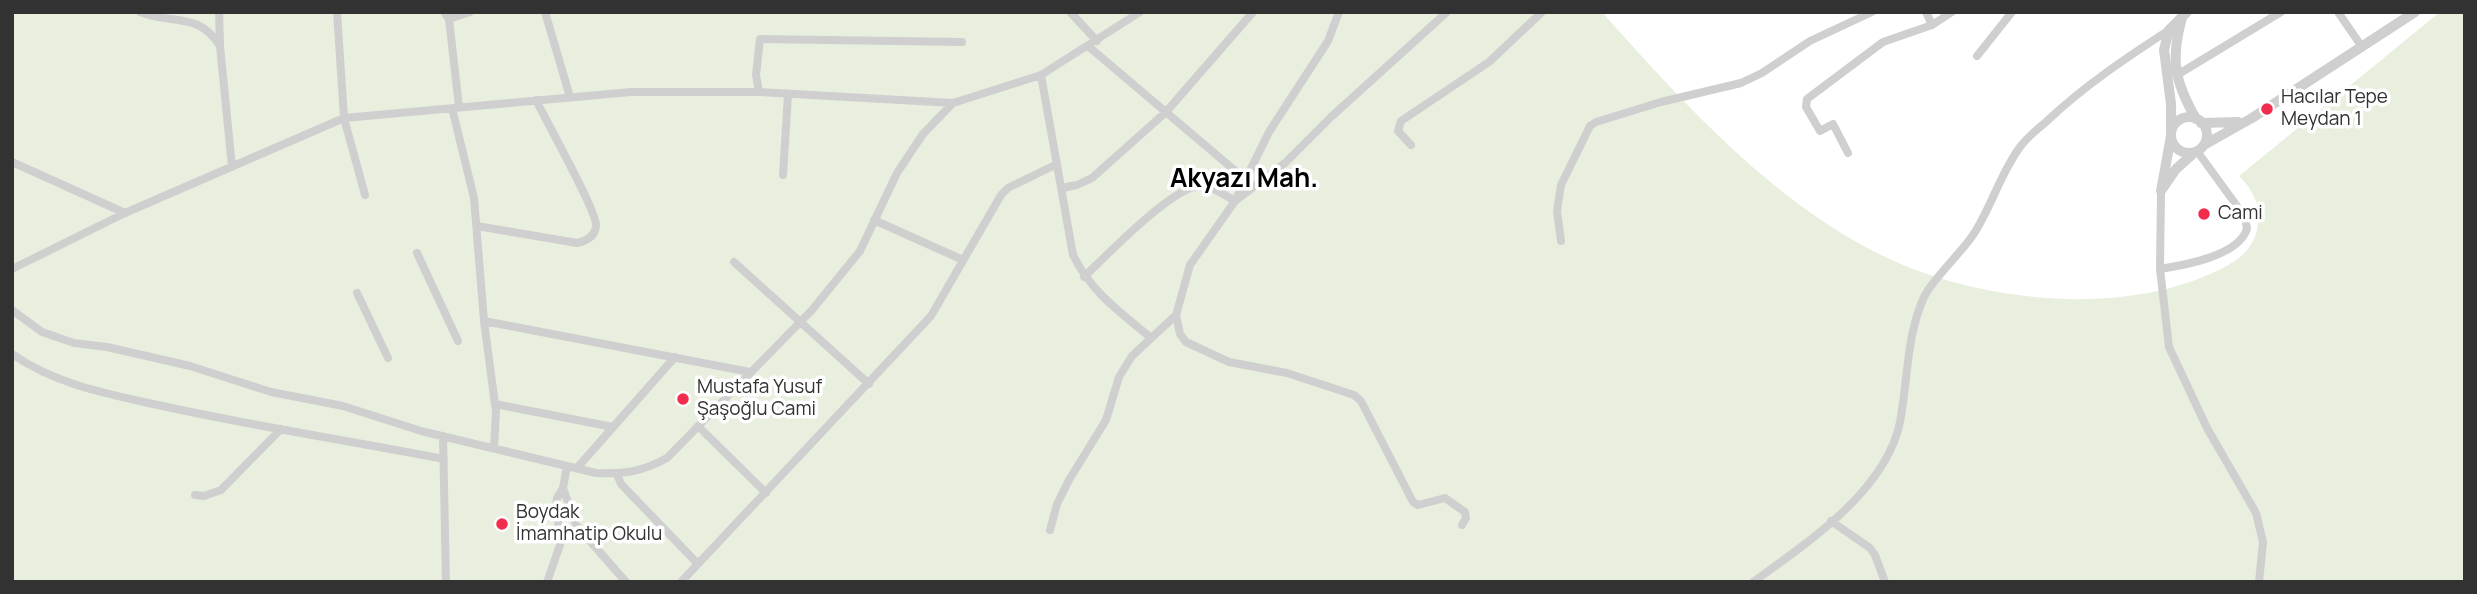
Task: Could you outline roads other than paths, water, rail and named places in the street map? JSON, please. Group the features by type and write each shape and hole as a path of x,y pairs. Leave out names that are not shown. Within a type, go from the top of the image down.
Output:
{"street":[{"path":"140,12 197,23 214,36 220,46"},
{"path":"219,12 232,167"},
{"path":"337,12 344,118 365,195"},
{"path":"470,12 447,16 455,108 474,198 484,321 495,404 494,448"},
{"path":"545,12 570,97"},
{"path":"1070,12 1097,41"},
{"path":"12,268 125,213 344,118 631,92 759,92 953,103 1041,75 1140,12"},
{"path":"1062,188 1092,178 1166,112 1253,12"},
{"path":"1339,12 1328,41 1269,132 1236,201 1190,265 1176,315 1180,334 1186,342 1229,362 1287,373 1354,395 1361,401 1413,502 1418,505 1445,498 1465,512 1466,518 1462,526"},
{"path":"1236,201 1285,163 1331,117 1447,12"},
{"path":"1411,145 1398,131 1401,121 1489,62 1542,12"},
{"path":"1561,241 1558,211 1561,185 1590,126 1661,102 1741,83 1762,73 1810,41 1872,12"},
{"path":"1926,12 1932,25"},
{"path":"1848,153 1833,124 1820,131 1806,107 1807,99 1883,42 1932,25 1952,12"},
{"path":"1977,55 2012,12"},
{"path":"2177,75 2281,12"},
{"path":"2338,12 2362,47"},
{"path":"2161,191 2176,169 2199,149 2252,118 2415,12"},
{"path":"2185,15 2175,42 2177,75 2181,94 2206,134 2199,149"},
{"path":"1753,582 1810,541 1857,498 1884,461 1900,424 1915,318 1926,293 1961,253 1983,220 1999,183 2021,146 2063,106 2114,66 2169,30 2185,15"},
{"path":"2169,30 2164,50 2171,104 2172,142 2179,150 2199,149"},
{"path":"759,92 756,75 761,39 962,42"},
{"path":"1088,46 1245,180"},
{"path":"1041,75 1073,255 1084,277 1103,298 1151,338"},
{"path":"783,175 788,95"},
{"path":"477,226 578,243 588,239 595,231 596,221 585,192 536,100"},
{"path":"12,310 43,332 74,343 107,347 190,366 271,392 343,406 443,436 596,473 626,474 648,469 667,458 799,323 860,251 873,220 904,163 923,134 953,103"},
{"path":"2252,118 2234,124 2184,118 2174,125 2161,191 2160,269 2169,347 2207,428 2256,513 2263,542 2259,582"},
{"path":"2160,269 2201,262 2237,243 2247,229 2245,217 2199,149"},
{"path":"12,162 125,213"},
{"path":"681,582 931,316 1000,195 1008,188 1057,164"},
{"path":"1084,277 1163,205 1186,190 1211,187 1236,201"},
{"path":"873,220 962,260"},
{"path":"417,253 458,341"},
{"path":"734,262 869,384"},
{"path":"357,293 388,358"},
{"path":"1050,530 1057,504 1069,480 1107,420 1119,377 1132,356 1176,315"},
{"path":"484,321 750,372"},
{"path":"12,354 65,383 243,424 330,436 444,459"},
{"path":"577,468 675,358"},
{"path":"495,404 613,427"},
{"path":"698,426 766,493"},
{"path":"195,495 204,496 221,490 281,429"},
{"path":"443,436 446,582"},
{"path":"567,466 564,488 576,525 626,582"},
{"path":"617,474 621,484 698,564"},
{"path":"547,582 561,542 556,509 557,498 564,488"},
{"path":"1831,522 1870,548 1885,582"}],"place":[{"name":"Hacılar Tepe Meydan 1","path":"2267,109"},
{"name":"Cami","path":"2204,214"},
{"name":"Mustafa Yusuf Şaşoğlu Cami","path":"683,399"},
{"name":"Boydak İmamhatip Okulu","path":"502,524"}],"district":[{"name":"Akyazı Mah.","path":"1244,180"}]}
